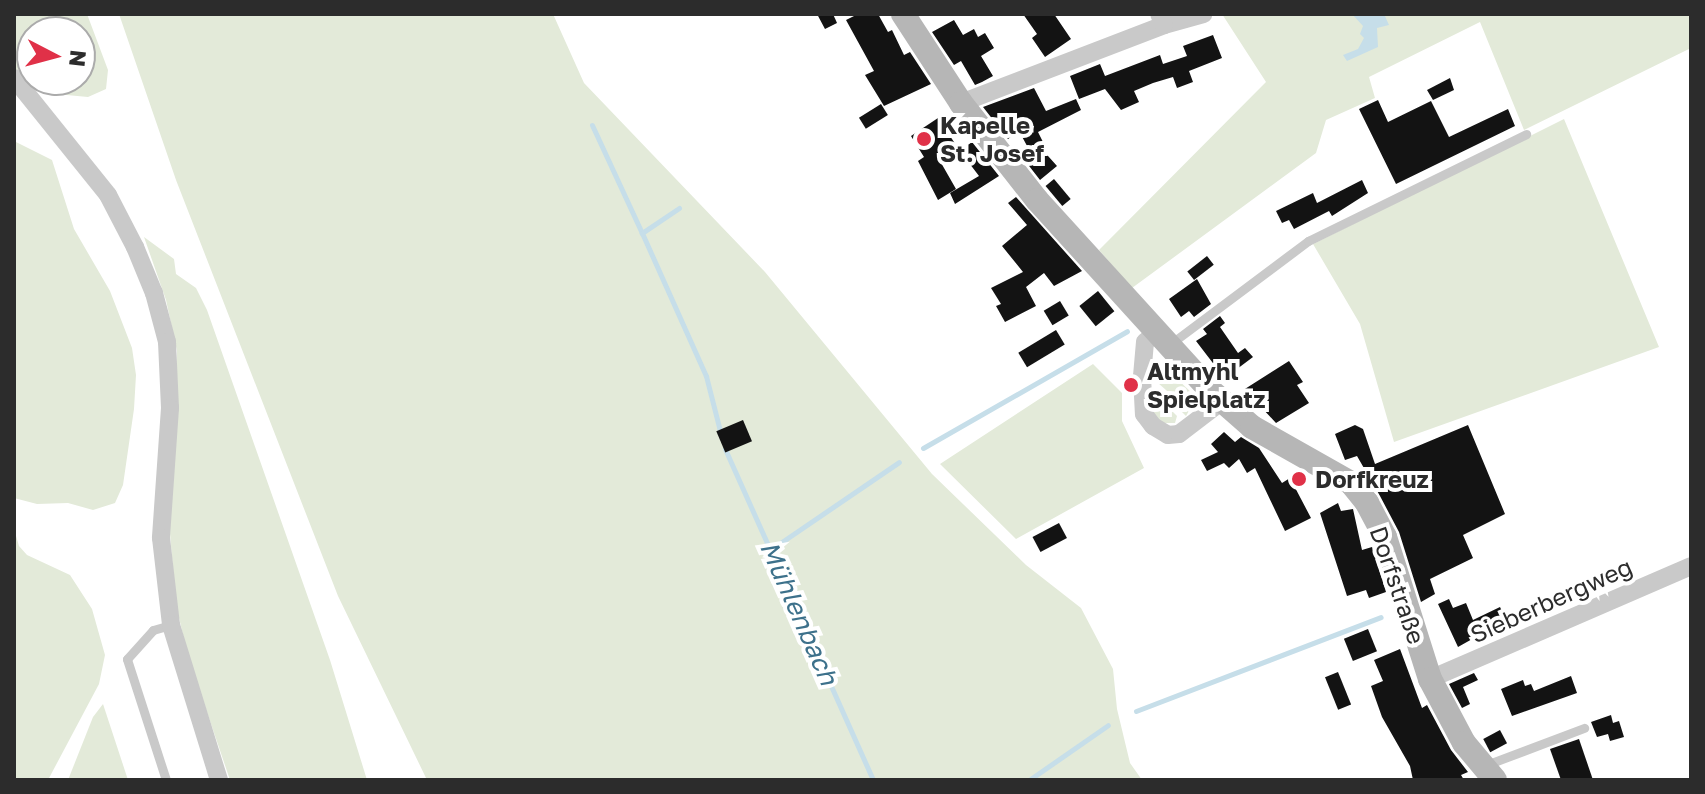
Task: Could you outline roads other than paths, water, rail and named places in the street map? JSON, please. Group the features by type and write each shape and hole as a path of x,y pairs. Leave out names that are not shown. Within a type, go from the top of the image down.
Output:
{"main road":[{"name":"Dorfstraße","path":"903,14 961,103 1037,200 1221,402 1252,427 1351,483 1367,503 1385,537 1430,679 1464,743 1489,773"}],"street":[{"path":"961,103 1161,19 1204,14"},
{"path":"14,78 108,195 154,293 167,342 170,408 161,538 171,625 219,780"},
{"path":"1163,338 1145,342 1142,377 1144,414 1153,426 1168,435 1179,434 1221,402"},
{"name":"Sieberbergweg","path":"1430,679 1691,566"}],"lane":[{"path":"1163,338 1308,241 1526,134"},
{"path":"166,780 127,659 153,630 171,625"},
{"path":"1489,773 1584,728"}],"water":[{"path":"1352,14 1384,14 1389,25 1377,28 1378,47 1347,61 1343,55 1358,49 1364,38 1360,34 1363,26"}],"waterway":[{"path":"592,125 642,233"},
{"path":"679,208 642,233 706,376 721,435"},
{"path":"923,448 1127,331"},
{"name":"Mühlenbach","path":"725,449 873,780"},
{"path":"770,550 899,462"},
{"path":"1136,711 1381,617"},
{"path":"1029,780 1108,725"}],"place":[{"name":"Kapelle St. Josef","path":"924,139"},
{"name":"Altmyhl Spielplatz","path":"1131,385"},
{"name":"Dorfkreuz","path":"1299,479"}]}
